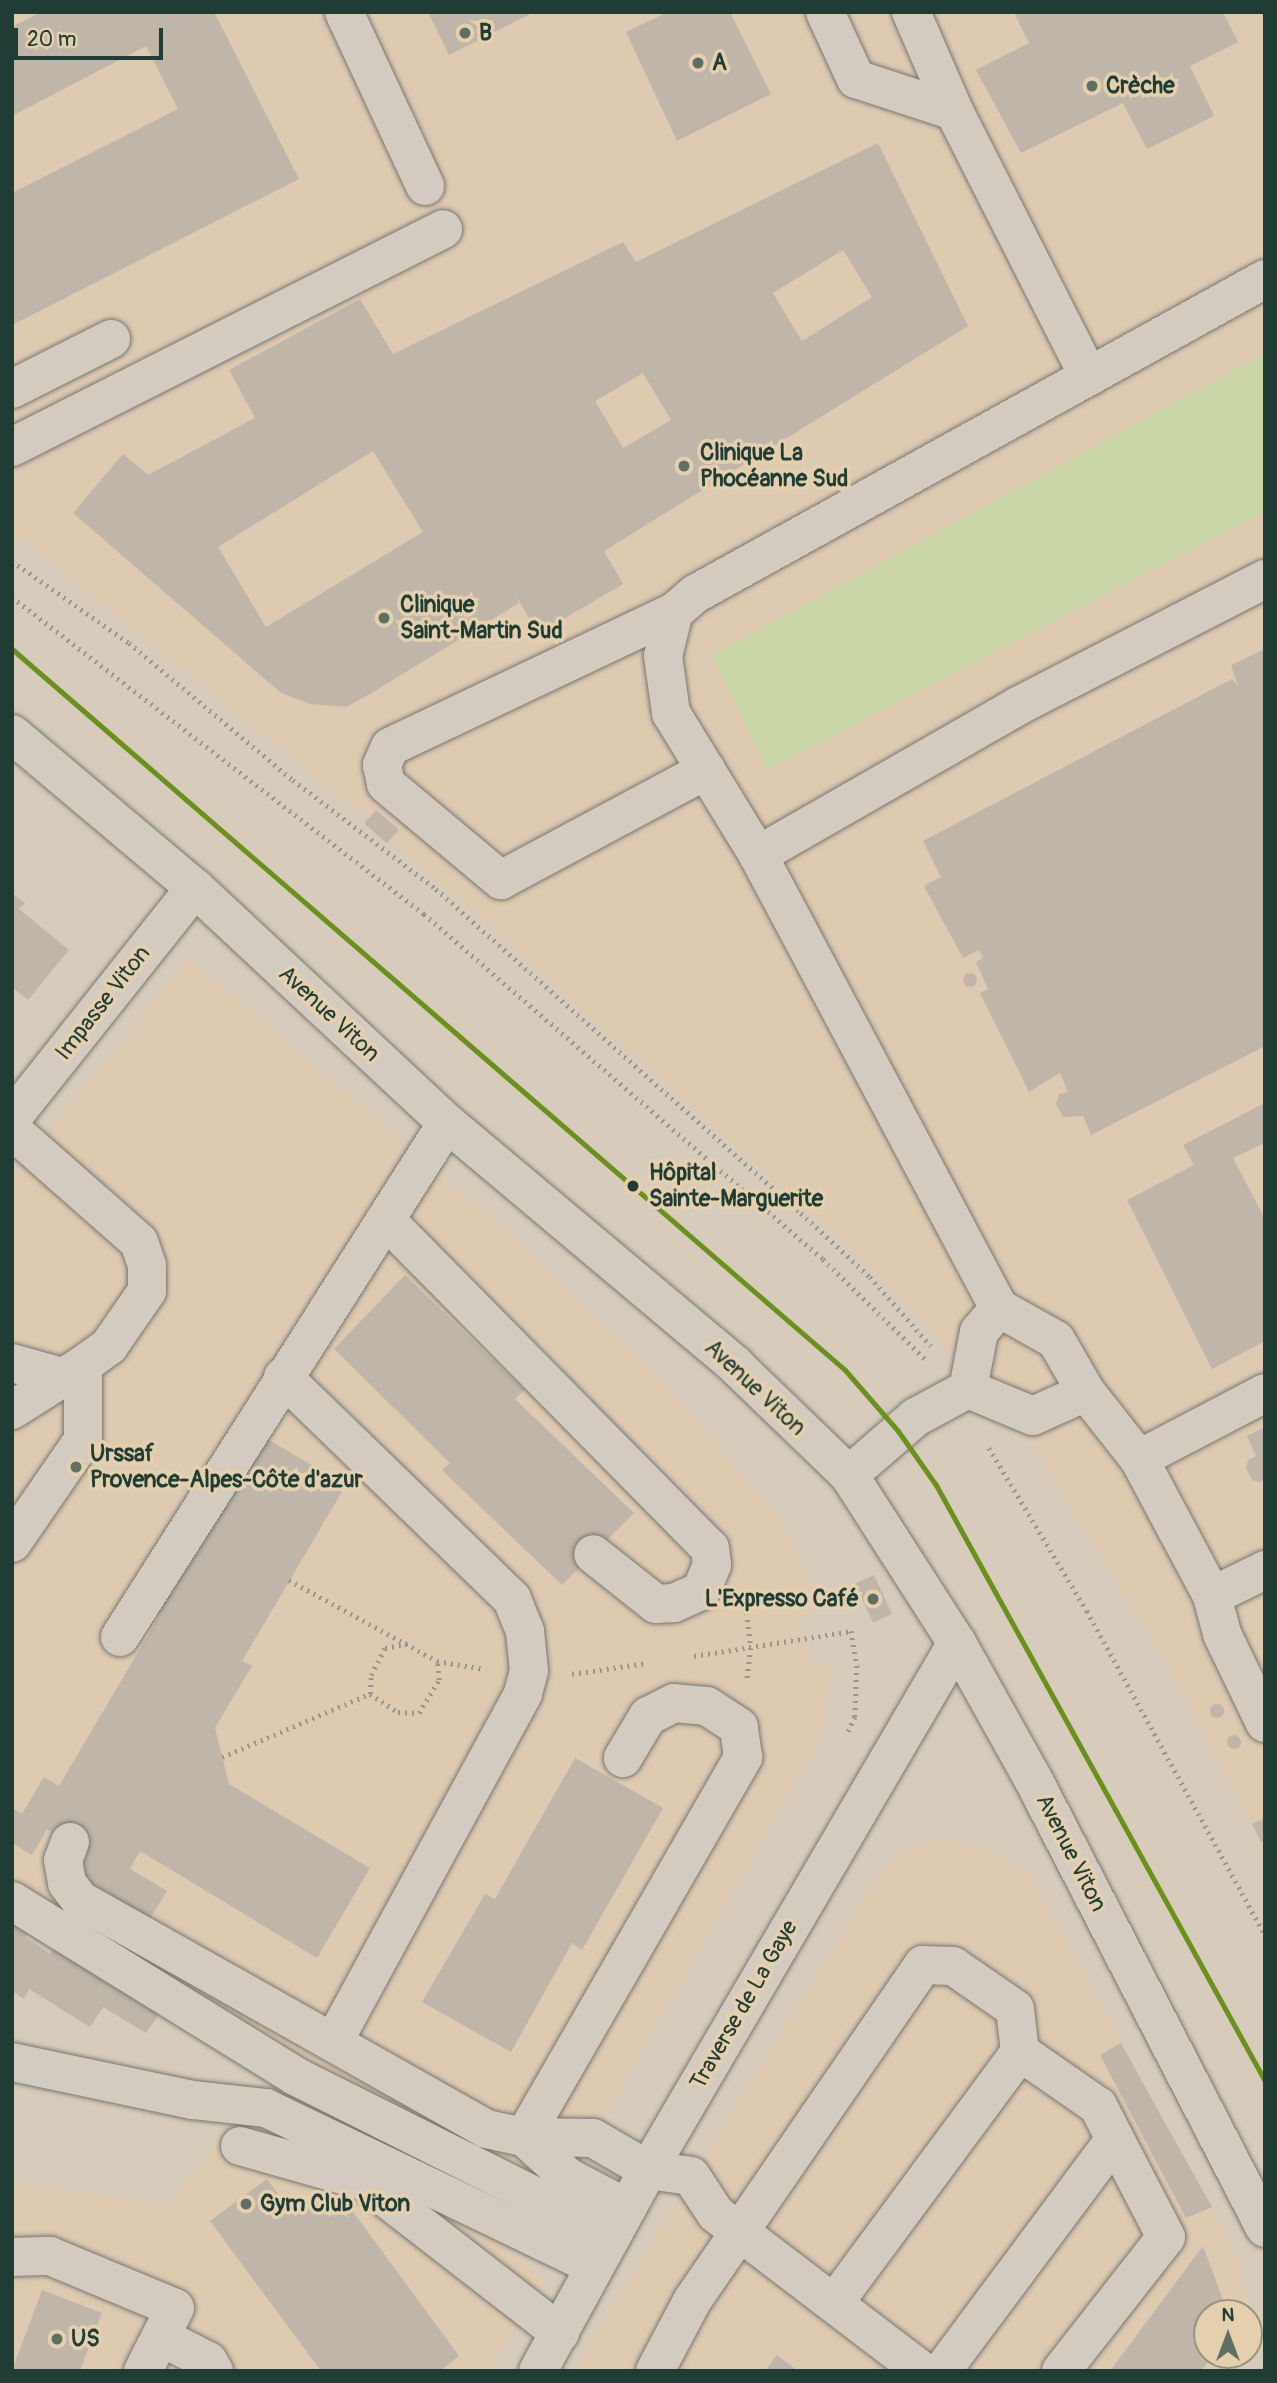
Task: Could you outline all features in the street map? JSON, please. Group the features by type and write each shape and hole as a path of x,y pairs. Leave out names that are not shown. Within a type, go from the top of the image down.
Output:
{"street":[{"path":"344,12 425,186"},
{"path":"825,12 856,79 954,111"},
{"path":"911,12 954,111 1088,377"},
{"path":"12,447 443,229"},
{"path":"706,771 501,880 386,784 382,765 390,747 674,612 695,594 1265,279"},
{"path":"12,389 111,339"},
{"path":"758,855 1018,706 1265,579"},
{"path":"674,612 663,656 671,713 758,855 999,1308 1056,1340 1086,1392 1139,1459 1212,1596 1222,1634 1265,1723"},
{"name":"Avenue Viton","path":"12,734 195,888 447,1122 735,1366 849,1475 957,1643 1034,1781 1265,2228"},
{"name":"Impasse Viton","path":"12,1118 195,888"},
{"path":"120,1637 447,1122"},
{"path":"12,1130 139,1242 148,1265 147,1291 109,1346 12,1410"},
{"path":"386,1220 710,1548 712,1566 701,1591 674,1603 656,1604 593,1554"},
{"path":"849,1475 907,1424 962,1392 979,1332 999,1308"},
{"path":"12,1363 72,1371"},
{"path":"12,1542 83,1440 72,1371"},
{"path":"283,1377 512,1599 525,1631 529,1671 523,1694 334,2041"},
{"path":"962,1392 1033,1416 1086,1392"},
{"path":"1139,1459 1265,1393"},
{"path":"1212,1596 1265,1570"},
{"name":"Traverse de La Gaye","path":"538,2371 648,2171 957,1643"},
{"path":"524,2137 743,1757 739,1727 707,1706 674,1703 648,1716 624,1758"},
{"path":"70,1842 63,1860 67,1883 80,1900 143,1939 334,2041 486,2129 524,2137 593,2138 648,2171 691,2176 716,2214 922,2371"},
{"path":"12,1901 295,2076 611,2236"},
{"path":"655,2371 692,2301 923,1965 953,1966 1016,2009 1020,2052 834,2303"},
{"path":"1020,2052 1098,2106 1166,2236 1061,2371"},
{"path":"12,2062 193,2100 266,2108 611,2236"},
{"path":"524,2137 569,2177 611,2236"},
{"path":"942,2371 1115,2139"},
{"path":"240,2146 364,2181 560,2333"},
{"path":"12,2257 50,2256 175,2308 143,2371"},
{"path":"161,2337 208,2361 214,2371"}],"path":[{"path":"12,561 129,643 293,780 436,890 870,1277 962,1392 1087,1611 1265,1935"},
{"path":"12,597 424,914 823,1259 962,1392"},
{"path":"712,1566 746,1607 750,1673 732,1723"},
{"path":"778,1644 851,1631 857,1666 855,1717 845,1739"},
{"path":"370,1694 371,1675 386,1648 408,1643"},
{"path":"370,1694 398,1712 419,1713 439,1680 438,1661"},
{"path":"222,1757 370,1694"}],"shaded area":[{"name":"Hôpital Sainte-Marguerite","path":"12,12 1265,12 1265,1854 1169,1668 1020,1426 864,1261 375,825 12,532"},
{"path":"189,957 518,1241 671,1390 781,1520 823,1606 798,1623 810,1660 833,1665 822,1737 561,2192 298,2064 12,1885 12,1167 63,1113"},
{"path":"945,1841 981,1846 1018,1865 1033,1880 1241,2262 1246,2299 1193,2299 1193,2369 1243,2371 573,2371 867,1893 896,1854 921,1842"},
{"path":"231,2118 288,2130 477,2223 546,2280 490,2371 12,2371 12,2183 169,2204"}],"green space":[{"path":"1265,353 1265,512 767,770 712,655"}],"building":[{"path":"41,12 214,12 299,179 12,325 12,193 178,109 146,46 12,116 12,27"},
{"name":"B","path":"428,12 534,12 449,55"},
{"name":"A","path":"668,12 730,12 771,94 677,141 626,32"},
{"name":"Crèche","path":"1014,12 1223,12 1238,42 1190,66 1214,116 1147,149 1123,103 1021,153 976,70 1029,43"},
{"path":"878,143 968,326 604,551 623,584 538,634 514,592 519,603 346,707 310,704 281,693 73,513 123,454 148,475 255,418 229,370 360,299 393,354 623,242 636,262","holes":["843,250 872,297 802,341 773,293","643,373 671,420 623,448 595,401","373,451 423,532 266,627 218,547"]},
{"path":"1265,649 1265,1046 1091,1135 1083,1116 1063,1117 1056,1104 1059,1094 1068,1092 1060,1073 1029,1092 980,993 988,989 976,962 983,958 979,950 963,958 924,886 941,877 923,841 1232,679 1238,686 1231,665"},
{"path":"376,810 399,830 387,843 364,824"},
{"path":"12,893 25,903 19,909 69,950 28,1000 12,987"},
{"path":"970,973 975,975 975,985 970,987 965,985 963,980 965,975"},
{"path":"1265,1103 1265,1143 1233,1158 1265,1219 1265,1341 1212,1369 1127,1200 1194,1165 1183,1145"},
{"path":"405,1275 524,1390 515,1399 634,1513 562,1585 442,1470 450,1463 334,1349"},
{"path":"1265,1427 1265,1479 1260,1482 1252,1480 1246,1468 1248,1460 1256,1456 1247,1436"},
{"path":"255,1432 346,1485 242,1661 252,1666 215,1728 229,1784 370,1868 317,1958 140,1851 130,1869 167,1891 144,1928 75,1875 88,1853 47,1829 32,1855 12,1843 12,1808 22,1814 44,1777 59,1786 160,1615 152,1609"},
{"name":"L'Expresso Café","path":"874,1575 892,1614 873,1623 855,1584"},
{"path":"1217,1704 1222,1706 1222,1716 1217,1718 1212,1716 1210,1711 1212,1706"},
{"path":"1234,1735 1239,1737 1239,1747 1234,1749 1229,1747 1227,1742 1229,1737"},
{"path":"575,1758 663,1808 582,1950 572,1943 511,2052 422,2002 485,1894 495,1899"},
{"path":"1265,1818 1265,1840 1261,1842 1252,1824"},
{"path":"12,1921 28,1932 25,1937 50,1954 54,1947 160,2013 146,2033 103,2007 90,2027 29,1989 24,1999 12,1991"},
{"path":"1121,2043 1212,2207 1186,2218 1100,2055"},
{"path":"267,2179 295,2216 326,2193 337,2208 346,2202 459,2356 440,2371 321,2371 210,2221"},
{"path":"1203,2246 1223,2299 1193,2299 1193,2369 1202,2369 1110,2371"},
{"name":"US","path":"42,2290 102,2313 80,2371 12,2371"},
{"path":"777,2355 798,2371 765,2371"}],"transit line":[{"path":"12,649 845,1370 898,1431 936,1485 1265,2081"}],"place":[{"name":"B","path":"465,33"},
{"name":"A","path":"698,63"},
{"name":"Crèche","path":"1092,86"},
{"name":"Clinique La Phocéanne Sud","path":"684,466"},
{"name":"Clinique Saint-Martin Sud","path":"384,618"},
{"name":"Hôpital Sainte-Marguerite","path":"633,1186"},
{"name":"Urssaf Provence-Alpes-Côte d'azur","path":"76,1467"},
{"name":"L'Expresso Café","path":"873,1599"},
{"name":"Gym Club Viton","path":"246,2204"},
{"name":"US","path":"57,2339"}]}
